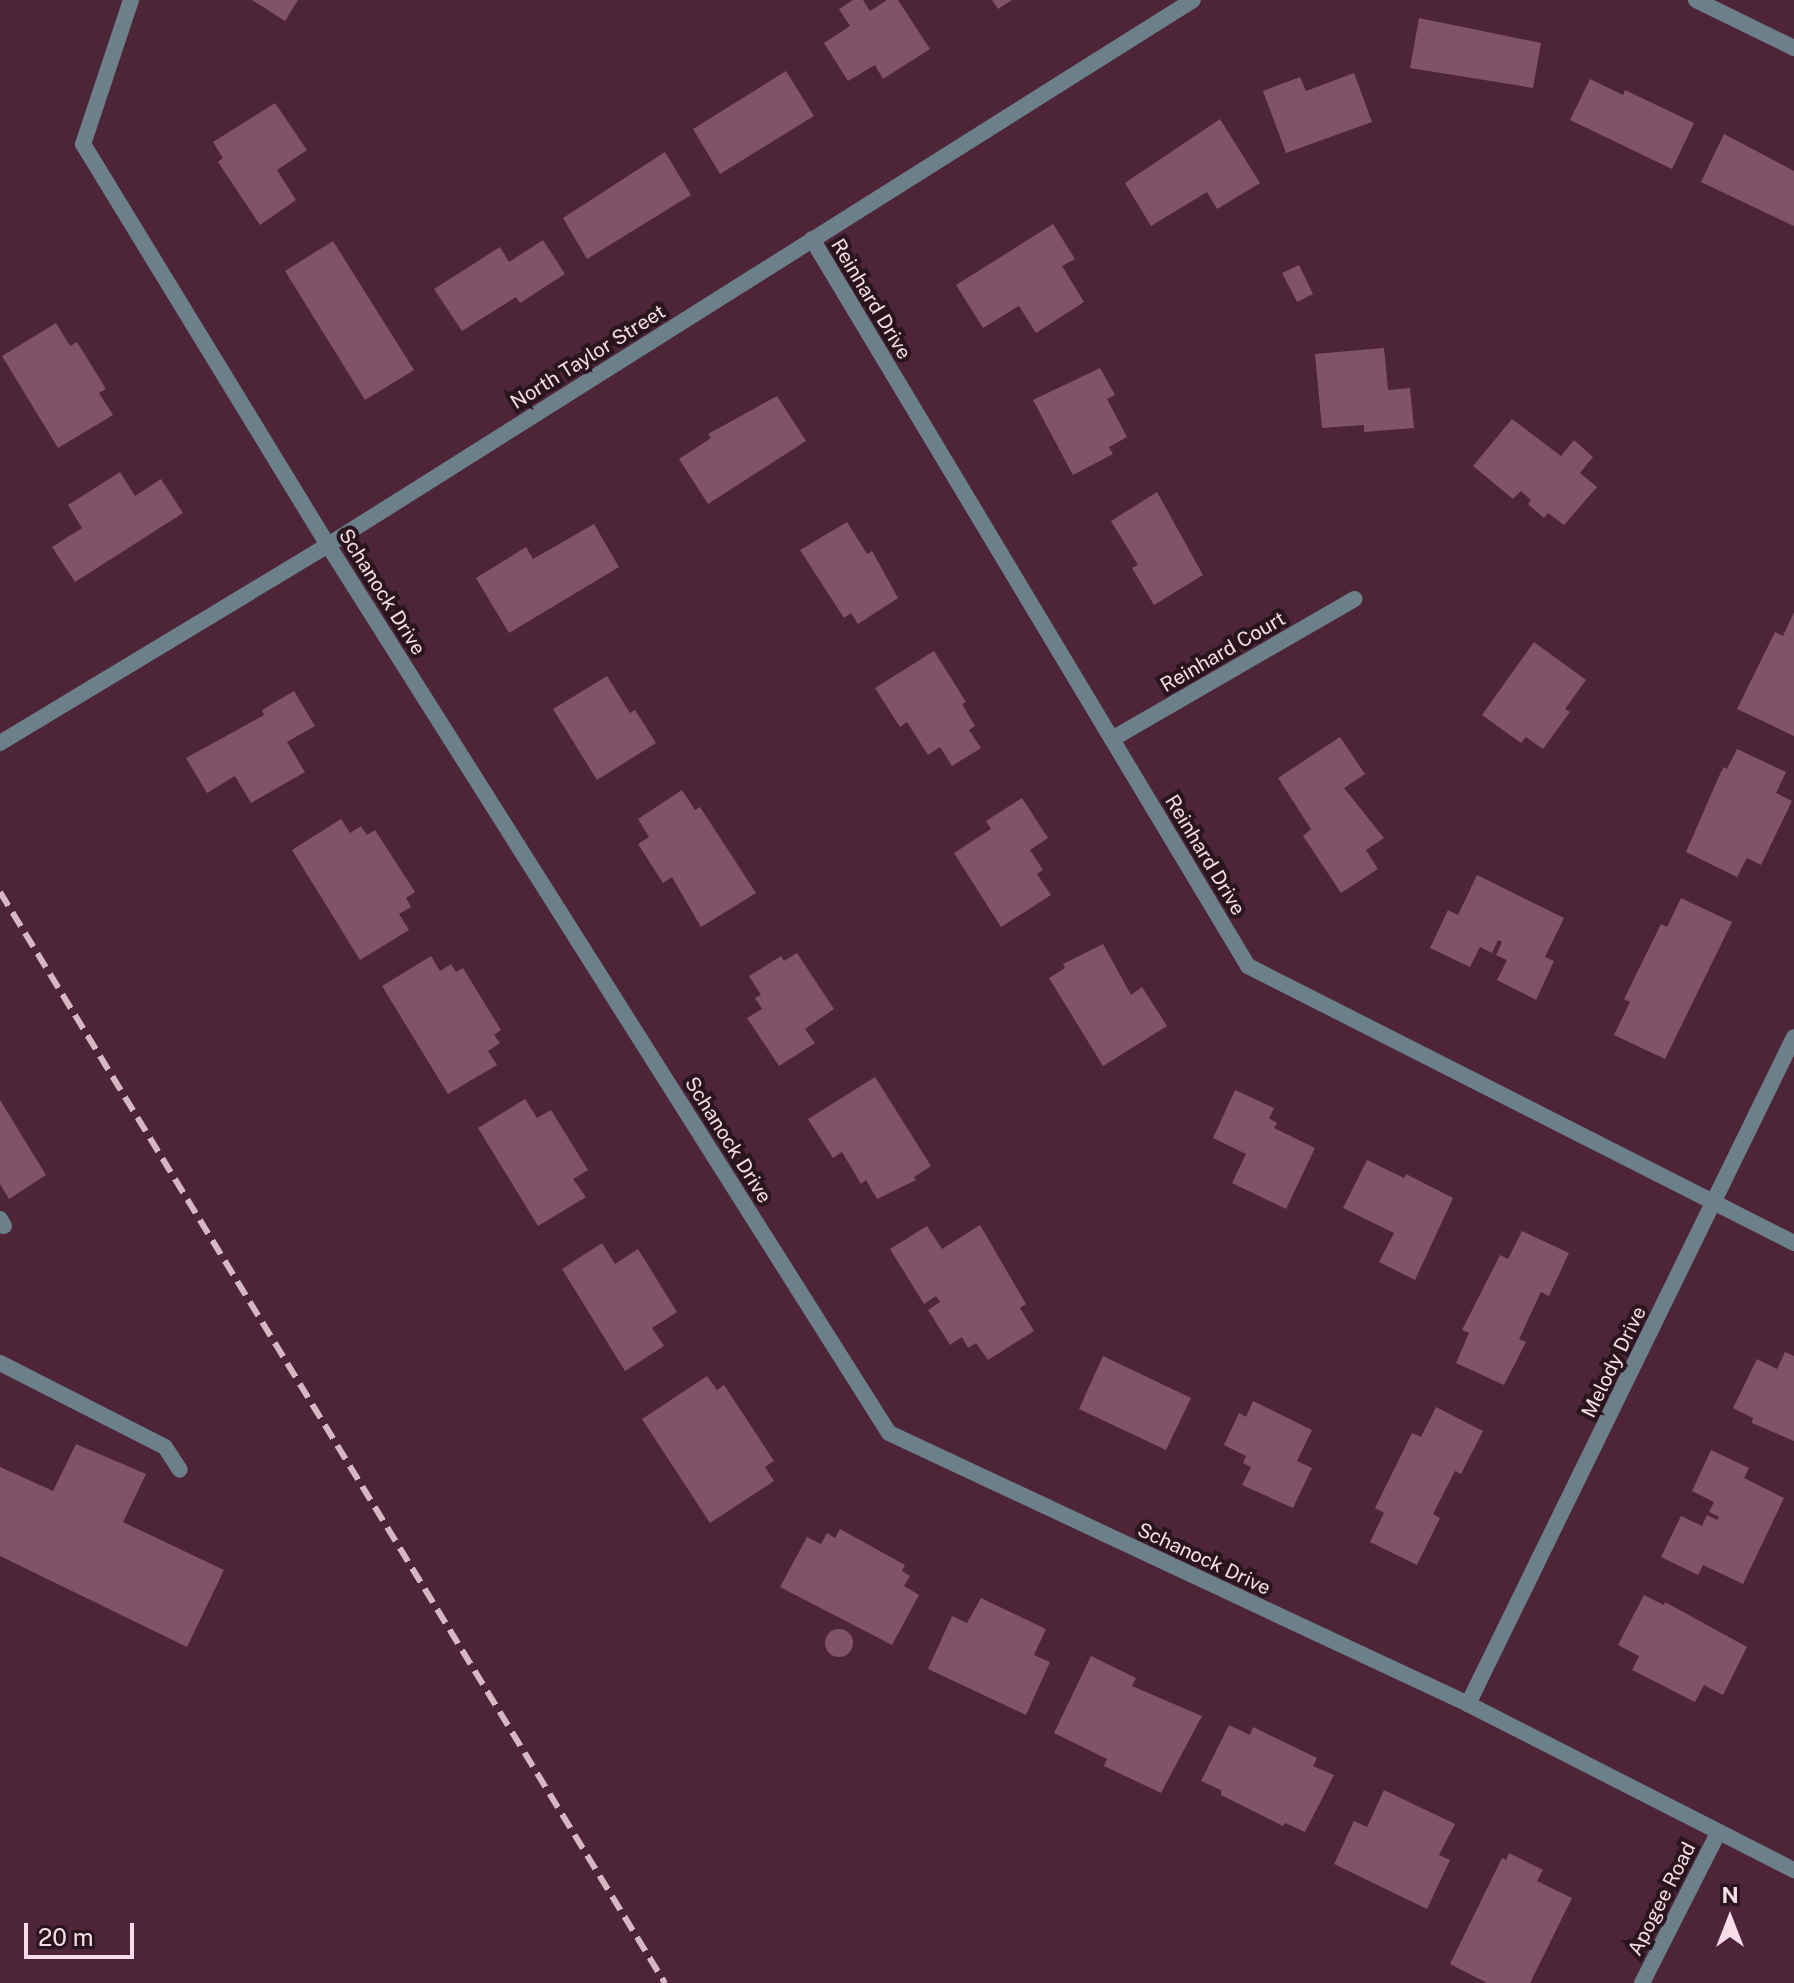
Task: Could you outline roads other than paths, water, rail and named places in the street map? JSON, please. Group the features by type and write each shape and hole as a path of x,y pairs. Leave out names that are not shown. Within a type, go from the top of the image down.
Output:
{"street":[{"name":"Schanock Drive","path":"131,0 83,144 328,545 889,1433 1468,1704 1794,1870"},
{"path":"1696,0 1794,48"},
{"name":"North Taylor Street","path":"0,743 328,545 1183,2"},
{"name":"Reinhard Drive","path":"812,239 1248,966 1794,1243"},
{"name":"Reinhard Court","path":"1112,739 1354,599"},
{"name":"Melody Drive","path":"1468,1704 1794,1037"},
{"path":"0,1363 165,1447 180,1470"},
{"name":"Apogee Road","path":"1642,1983 1718,1833"}],"railway":[{"path":"0,892 665,1983"}]}
